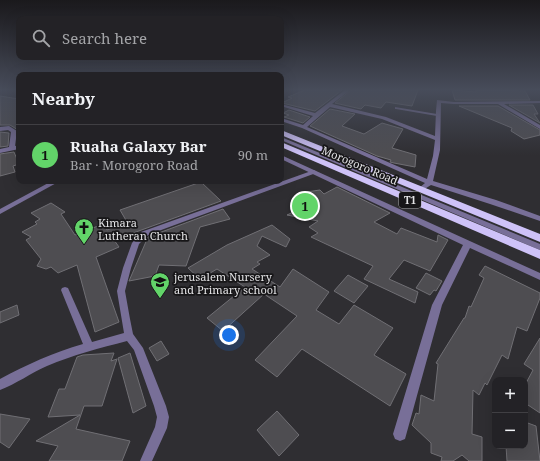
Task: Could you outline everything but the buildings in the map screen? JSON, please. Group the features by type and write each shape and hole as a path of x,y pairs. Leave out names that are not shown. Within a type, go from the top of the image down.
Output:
{"highway":[{"name":"Morogoro Road","path":"284,133 540,238"},
{"name":"Morogoro Road","path":"284,145 540,255"}],"street":[{"path":"304,112 316,115"},
{"path":"304,127 321,112"},
{"path":"357,112 384,118 438,139"},
{"path":"421,189 428,185 435,158 438,139 437,112"},
{"path":"513,112 540,127"},
{"path":"284,119 429,182 493,202 537,218"},
{"path":"0,129 9,128 14,131 12,148"},
{"path":"0,151 16,147"},
{"path":"284,158 540,277"},
{"path":"0,212 51,184"},
{"path":"400,434 437,304 468,244"}],"lane":[{"path":"417,112 437,115"},
{"name":"Morogoro Road","path":"284,139 540,247"},
{"path":"284,183 314,172"},
{"path":"146,461 161,428 163,418 160,406 138,348 130,336 125,320 121,291 136,243 144,234 281,184"},
{"path":"65,290 89,347"},
{"path":"0,385 30,367 58,356 130,336"}],"place":[{"name":"Ruaha Galaxy Bar","path":"305,206"},
{"name":"Kimara Lutheran Church","path":"84,245"},
{"name":"jerusalem Nursery and Primary school","path":"160,299"}]}
